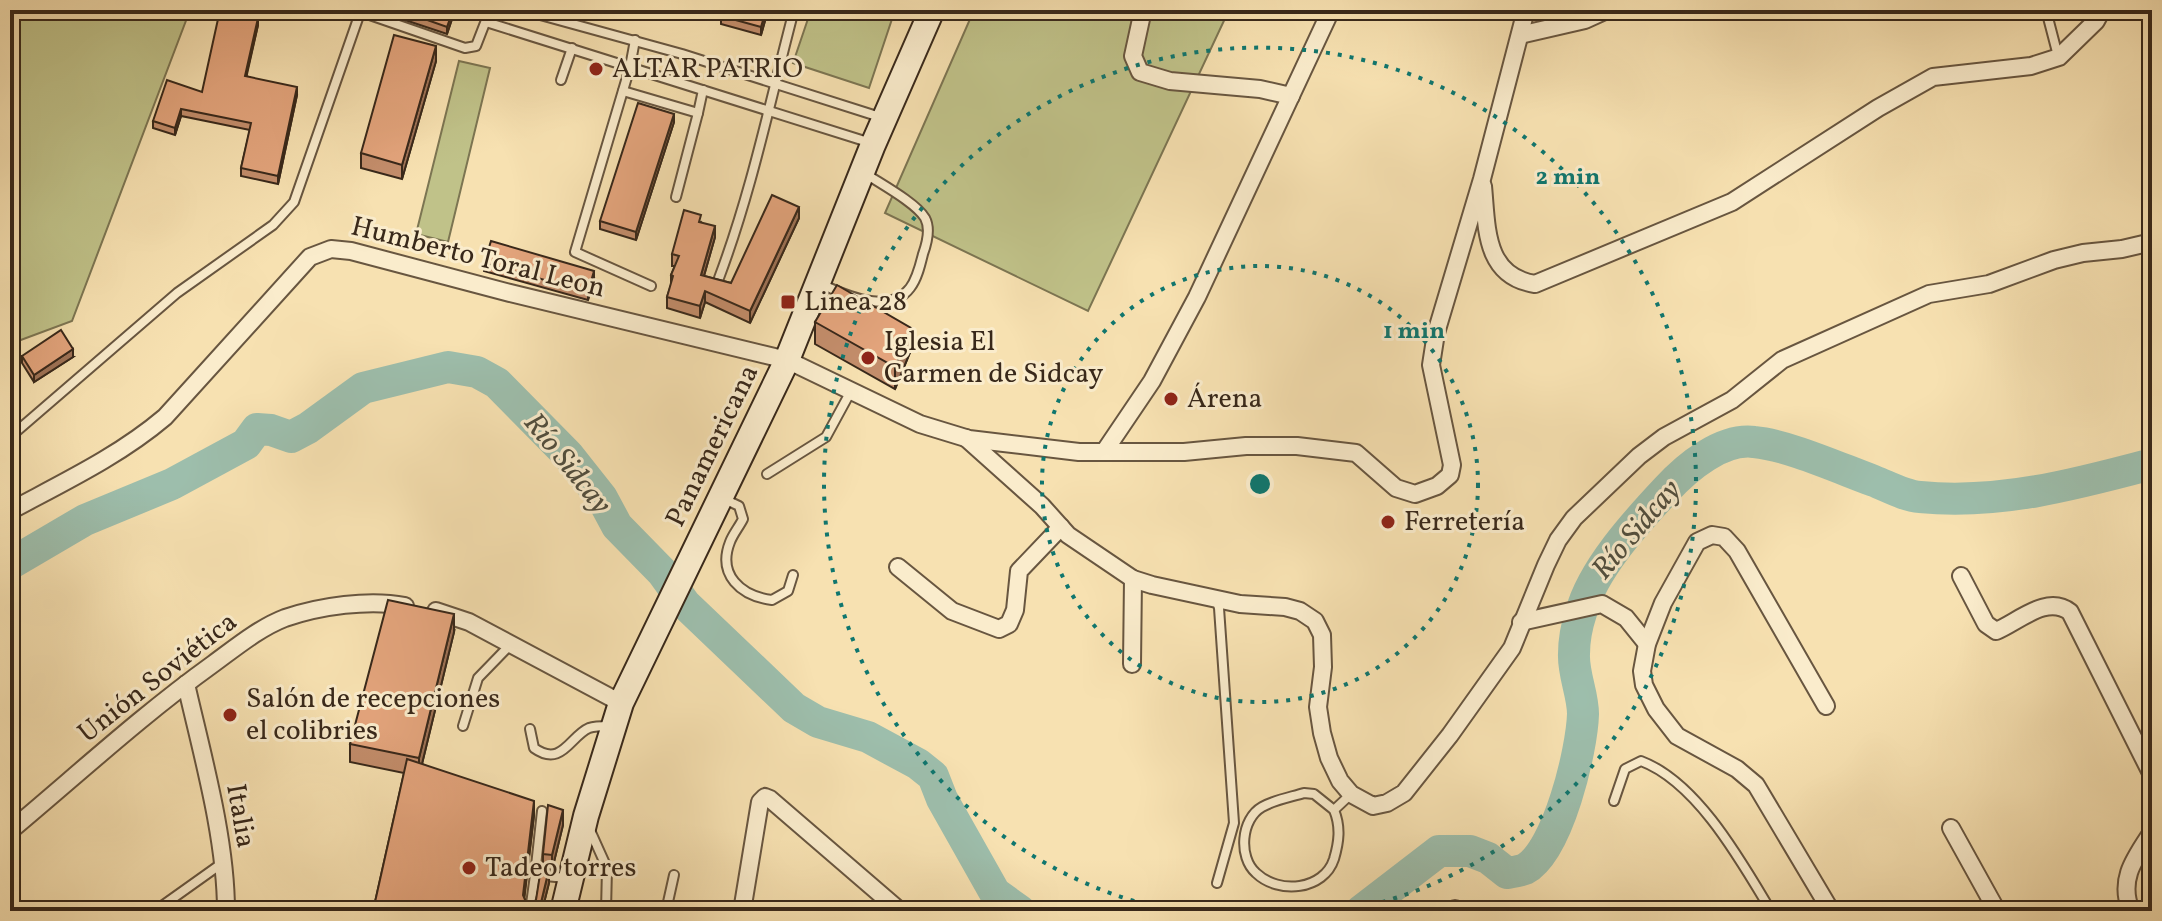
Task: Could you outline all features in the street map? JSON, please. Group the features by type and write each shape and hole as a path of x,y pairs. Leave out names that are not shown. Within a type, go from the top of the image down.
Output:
{"main road":[{"name":"Panamericana","path":"563,911 584,825 617,714 787,360 932,10"}],"street":[{"path":"1143,10 1133,56 1140,72 1170,81 1260,89 1291,96"},
{"path":"1104,452 1152,381 1197,297 1331,10"},
{"path":"966,438 1079,452 1184,452 1246,446 1297,446 1356,453 1379,475 1406,492 1415,494 1437,486 1450,475 1452,465 1431,365 1436,333 1482,179 1526,10"},
{"path":"1520,35 1585,20 1607,10"},
{"path":"1482,179 1489,248 1506,273 1521,282 1535,284 1732,202 1878,108 1933,77 2031,66 2059,57 2096,21 2102,10"},
{"path":"966,438 1021,486 1068,535 1133,579 1240,604 1285,607 1300,611 1315,621 1322,635 1323,667 1318,707 1329,758 1340,781 1351,794 1373,806 1387,803 1404,793 1512,648 1558,540 1574,518 1639,456 1664,437 1732,400 1782,360 1929,294 1989,284 2054,260 2083,253 2152,242"},
{"name":"Humberto Toral Leon","path":"10,511 120,452 146,433 165,417 310,257 331,249 351,251 787,360 920,424 966,438"},
{"path":"898,567 952,611 999,629 1009,624 1015,610 1019,571 1061,527"},
{"path":"1826,706 1737,551 1724,537 1712,535 1697,542 1663,603 1647,644 1642,671 1644,685 1656,709 1677,736 1737,769 1756,785 1831,911"},
{"path":"1961,576 1986,624 1996,631 2046,606 2058,606 2070,612 2152,775"},
{"path":"1132,664 1133,579"},
{"name":"Unión Soviética","path":"10,831 186,684 251,637 284,619 349,604 386,602 434,611 469,622 512,644 617,714"},
{"path":"1521,622 1602,604 1626,618 1647,644"},
{"name":"Italia","path":"186,684 206,770 222,863 226,911"},
{"path":"759,911 744,905 760,802 765,797 900,911"},
{"path":"1951,828 1997,911"},
{"path":"2131,911 2125,892 2128,869 2152,832"}],"lane":[{"path":"10,437 177,293 273,225 294,202 361,11 465,48 476,46 490,10"},
{"path":"522,10 635,40 885,118"},
{"path":"719,278 759,156 774,83 794,10"},
{"path":"2046,10 2059,57"},
{"path":"486,22 874,144"},
{"path":"635,40 630,67 575,252 651,286"},
{"path":"561,80 572,48"},
{"path":"676,197 703,90"},
{"path":"623,91 698,113"},
{"path":"818,282 844,295 880,302 896,299 909,290 918,273 927,242 926,219 918,210 863,172"},
{"path":"767,474 826,437 852,391"},
{"path":"722,497 739,506 743,519 730,540 726,561 728,575 746,593 772,600 788,591 793,575"},
{"path":"1216,598 1234,823 1217,883"},
{"path":"463,726 478,678 512,644"},
{"path":"530,729 534,748 542,754 551,754 562,751 589,728 617,714"},
{"path":"1614,801 1625,769 1641,761 1661,768 1685,788 1736,853 1771,911"},
{"path":"1304,793 1314,794 1334,810 1339,825 1337,848 1330,869 1316,882 1296,887 1276,883 1256,873 1245,854 1244,840 1247,826 1260,807 1304,793"},
{"path":"1334,810 1351,794"},
{"path":"530,911 542,811"},
{"path":"584,825 590,829 607,868 606,911"},
{"path":"155,911 222,863"},
{"path":"535,875 571,879"},
{"path":"666,911 674,875"}],"green space":[{"path":"10,10 190,10 72,321 10,344"},
{"path":"811,10 895,10 869,88 793,63"},
{"path":"974,10 1229,10 1088,311 885,213"},
{"path":"459,61 490,68 448,242 416,234"}],"building":[{"path":"220,10 258,18 245,76 297,87 278,176 241,168 251,123 181,109 175,128 153,121 167,80 202,92"},
{"path":"399,10 453,10 447,27"},
{"path":"722,10 766,10 761,27 721,16"},
{"path":"394,35 436,46 402,165 361,153"},
{"path":"638,103 674,114 636,232 600,221"},
{"path":"772,195 799,207 750,311 705,291 700,306 667,297 679,256 672,254 684,210 701,215 699,222 715,226 701,275 731,283"},
{"path":"491,241 594,271 588,292 484,263"},
{"path":"837,285 911,328 895,367 815,322"},
{"path":"61,330 73,349 34,375 22,356"},
{"path":"388,600 454,614 419,758 350,744"},
{"name":"Tadeo torres","path":"407,759 534,801 523,895 526,902 536,900 541,868 549,869 539,911 373,911"},
{"path":"548,805 563,810 552,855 543,854"}],"waterway":[{"name":"Río Sidcay","path":"10,564 85,520 172,484 246,444 257,429 291,437 363,388 448,367 477,372 497,383 568,455 602,498 617,526 662,572 685,604 794,708 818,722 868,737 918,764 933,776 942,799 995,893 1020,911"},
{"name":"Río Sidcay","path":"1361,911 1439,851 1470,851 1488,858 1507,873 1525,869 1537,859 1558,822 1578,751 1583,714 1574,649 1578,623 1587,597 1605,564 1654,503 1674,481 1718,449 1742,442 1768,444 1814,458 1909,495 1950,499 2038,491 2152,464"}],"place":[{"name":"ALTAR PATRIO","path":"596,69"},
{"name":"Linea 28","path":"788,302"},
{"name":"Iglesia El Carmen de Sidcay","path":"868,358"},
{"name":"Árena","path":"1171,399"},
{"name":"Ferretería","path":"1388,522"},
{"name":"Salón de recepciones el colibries","path":"230,715"},
{"name":"Tadeo torres","path":"469,868"}]}
